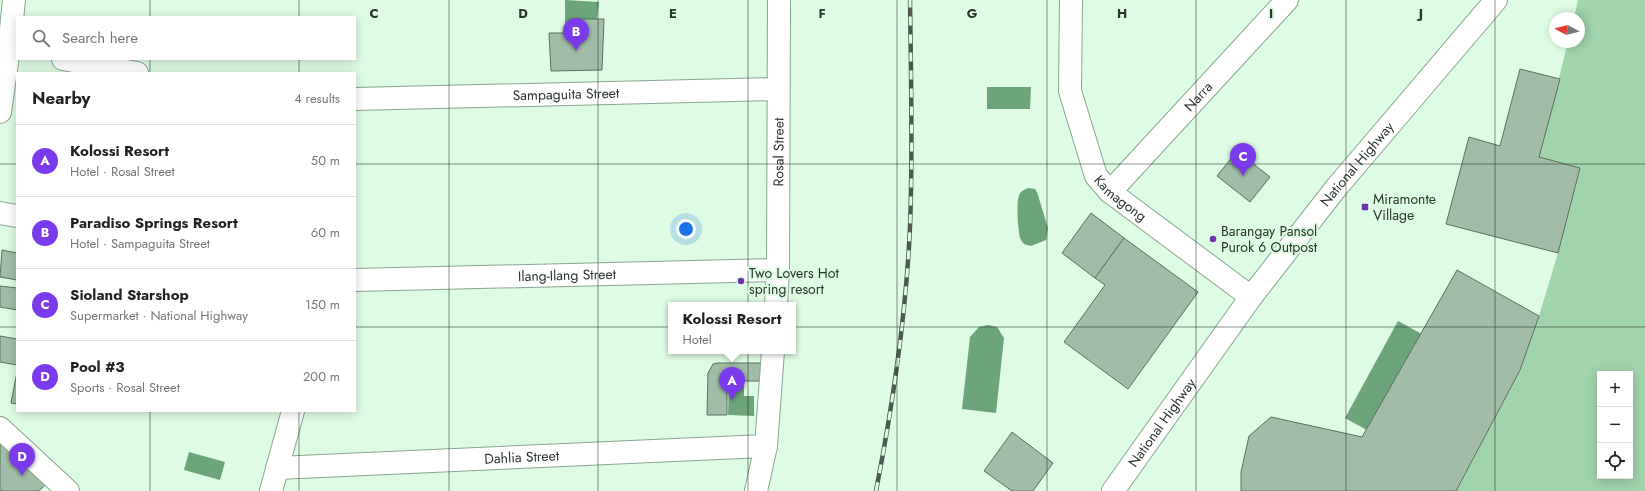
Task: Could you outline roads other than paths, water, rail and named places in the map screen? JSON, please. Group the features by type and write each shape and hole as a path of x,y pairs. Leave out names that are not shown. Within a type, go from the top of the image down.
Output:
{"street":[{"path":"0,112 14,0"},
{"name":"Rosal Street","path":"776,302 778,270 779,0"},
{"name":"Kamagong","path":"1071,0 1070,91 1096,176 1110,192 1251,297"},
{"name":"Narra","path":"1110,192 1287,0"},
{"name":"National Highway","path":"1113,491 1251,297 1336,188 1496,0"},
{"path":"68,60 132,72"},
{"name":"Sampaguita Street","path":"356,99 778,89"},
{"path":"0,213 16,216"},
{"name":"Ilang-Ilang Street","path":"356,280 778,270"},
{"path":"756,491 766,446 773,354"},
{"path":"271,491 293,412"},
{"path":"0,428 68,491"},
{"name":"Dahlia Street","path":"277,468 766,446"}],"railway":[{"path":"876,491 898,360 908,260 912,114 910,0"}],"place":[{"name":"Paradiso Springs Resort","path":"576,51"},
{"name":"Sioland Starshop","path":"1243,176"},
{"name":"Miramonte Village","path":"1365,207"},
{"name":"Barangay Pansol Purok 6 Outpost","path":"1213,239"},
{"name":"Two Lovers Hot spring resort","path":"741,281"},
{"name":"Kolossi Resort","path":"732,400"},
{"name":"Pool #3","path":"22,476"}]}
